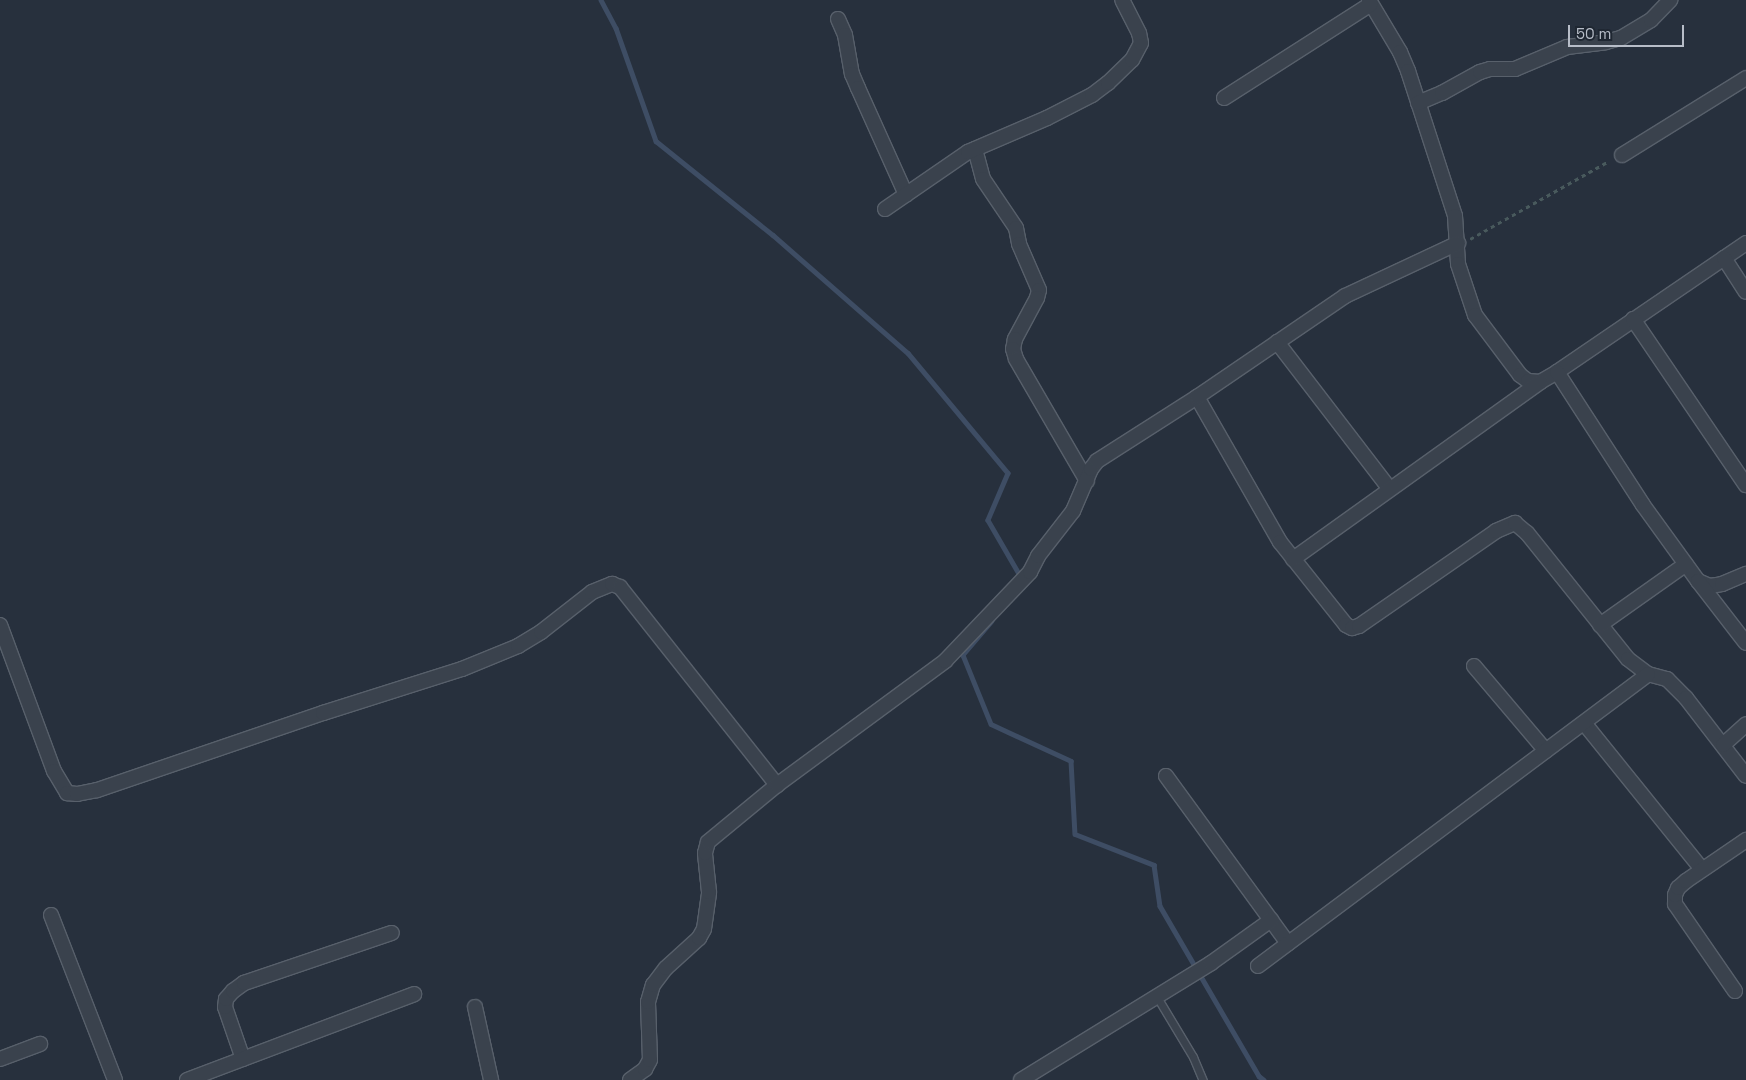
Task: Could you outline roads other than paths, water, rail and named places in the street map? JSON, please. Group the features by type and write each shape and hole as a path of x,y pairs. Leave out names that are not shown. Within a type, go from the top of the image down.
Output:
{"street":[{"path":"885,209 975,149 1047,118 1092,95 1132,60 1141,43 1140,33 1122,0"},
{"path":"1418,103 1442,93 1480,72 1490,69 1515,69 1567,47 1621,38 1651,20 1670,0"},
{"path":"1224,98 1370,2 1404,60 1455,216 1461,279 1475,315 1520,375 1528,381 1540,382"},
{"path":"838,19 845,35 852,74 906,195"},
{"path":"1622,155 1746,78"},
{"path":"975,149 983,180 1016,228 1019,244 1039,290 1037,298 1015,339 1013,349 1016,359 1087,481"},
{"path":"1294,559 1540,382 1746,242"},
{"path":"630,1080 645,1069 650,1060 648,1002 653,985 666,968 699,938 704,929 709,892 705,853 708,842 722,828 944,661 1030,572 1038,556 1073,511 1097,462 1197,397 1345,296 1458,244"},
{"path":"1724,258 1746,292"},
{"path":"1634,319 1746,485"},
{"path":"1277,342 1390,490"},
{"path":"1556,372 1643,505 1698,581 1746,642"},
{"path":"1197,397 1280,542 1336,613 1352,628 1359,626 1496,531 1515,523 1527,533 1628,659 1648,674 1667,679 1676,686 1746,776"},
{"path":"1600,625 1686,564"},
{"path":"1698,581 1710,586 1722,584 1746,574"},
{"path":"0,625 54,771 68,792 77,794 97,790 470,666 518,646 541,632 592,592 612,584 620,587 777,786"},
{"path":"1474,666 1546,751"},
{"path":"1258,966 1648,674"},
{"path":"1584,723 1702,869"},
{"path":"1723,745 1746,724"},
{"path":"1166,776 1288,944"},
{"path":"1735,991 1675,904 1675,896 1678,888 1702,869 1746,840"},
{"path":"51,915 115,1080"},
{"path":"1021,1080 1211,963 1271,920"},
{"path":"243,1059 225,1007 226,999 233,991 244,983 392,933"},
{"path":"187,1080 414,994"},
{"path":"475,1007 491,1080"},
{"path":"0,1059 40,1044"}],"lane":[{"path":"1157,997 1192,1057 1203,1080"}],"waterway":[{"path":"601,0 616,28 656,141 773,235 908,353 1008,473 988,520 1022,579"},
{"path":"992,621 963,655 991,724 1071,761 1075,834 1154,865 1160,906 1259,1076 1264,1080"}]}
